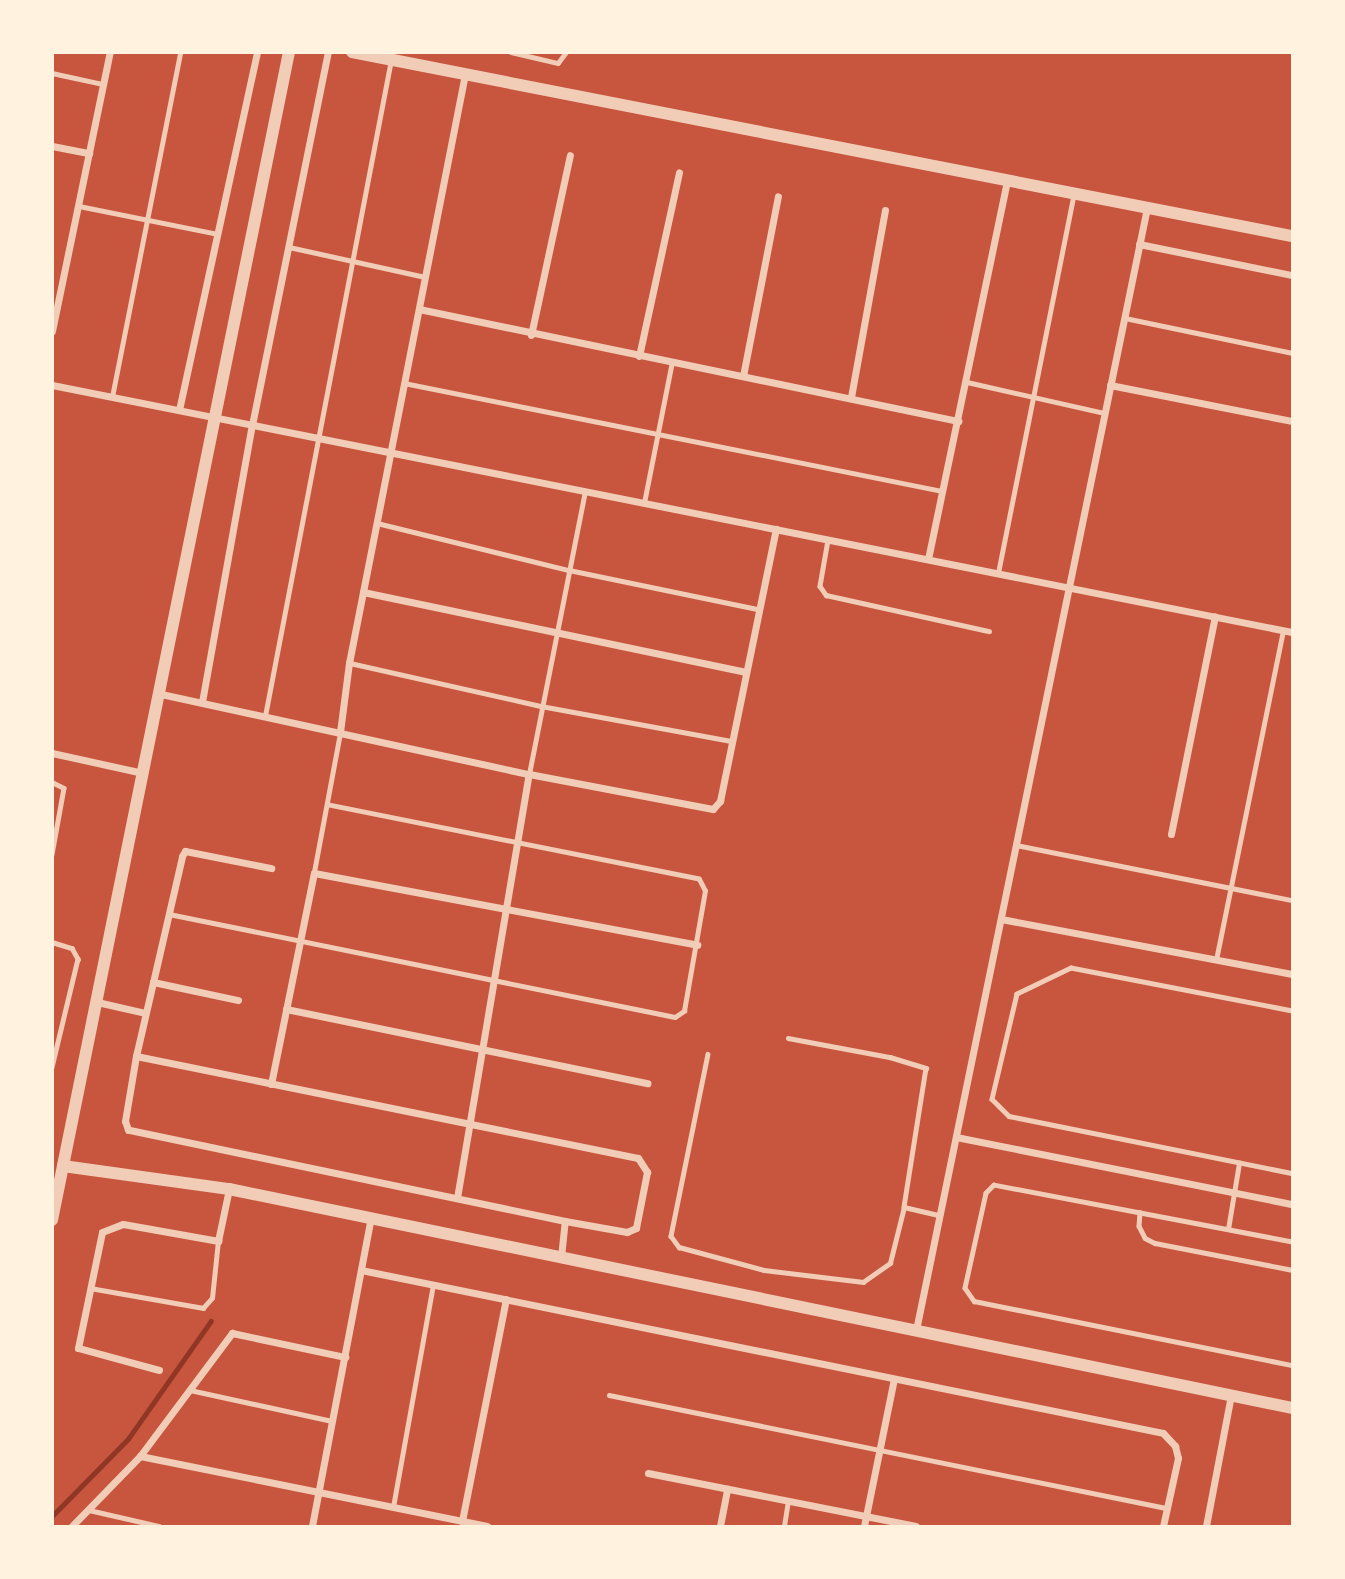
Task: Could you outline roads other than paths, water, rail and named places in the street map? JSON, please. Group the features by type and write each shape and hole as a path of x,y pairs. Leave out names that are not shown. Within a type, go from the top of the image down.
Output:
{"street":[{"path":"52,331 110,52"},
{"path":"179,410 257,52"},
{"path":"52,1220 58,1165 97,1003 289,52"},
{"path":"202,702 252,425 328,52"},
{"path":"352,52 1293,236"},
{"path":"340,732 349,663 465,75"},
{"path":"52,146 89,153"},
{"path":"531,335 570,155"},
{"path":"639,356 679,172"},
{"path":"928,559 1007,180"},
{"path":"743,376 778,196"},
{"path":"916,1330 1147,208"},
{"path":"851,397 885,210"},
{"path":"1139,244 1293,275"},
{"path":"419,309 531,335 851,397 958,421"},
{"path":"52,385 1293,632"},
{"path":"1111,385 1293,421"},
{"path":"161,694 529,774 713,809 720,801 776,529"},
{"path":"363,592 745,671"},
{"path":"1171,834 1215,616"},
{"path":"52,753 143,773"},
{"path":"457,1198 529,774"},
{"path":"136,1056 642,1160 647,1172 636,1228 627,1232 565,1222 128,1129 125,1121 136,1056 185,851 271,868"},
{"path":"271,1084 313,873 697,944"},
{"path":"1001,919 1293,974"},
{"path":"153,982 238,1000"},
{"path":"97,1003 145,1013"},
{"path":"286,1009 648,1083"},
{"path":"956,1137 1293,1204"},
{"path":"58,1165 229,1189 1293,1408"},
{"path":"159,1370 78,1348 89,1288 105,1227 123,1224 218,1241 229,1189"},
{"path":"312,1527 371,1218"},
{"path":"561,1257 565,1222"},
{"path":"361,1270 1163,1433 1175,1446 1178,1458 1163,1527"},
{"path":"462,1521 506,1300"},
{"path":"72,1527 140,1456 232,1333 345,1357"},
{"path":"864,1527 894,1379"},
{"path":"1206,1527 1231,1395"},
{"path":"140,1456 487,1527"},
{"path":"648,1473 916,1527"},
{"path":"720,1527 727,1489"}],"lane":[{"path":"112,397 180,52"},
{"path":"511,52 558,63 566,52"},
{"path":"265,716 391,60"},
{"path":"52,73 104,84"},
{"path":"998,573 1074,193"},
{"path":"79,206 218,234"},
{"path":"288,247 425,277"},
{"path":"1124,318 1293,353"},
{"path":"644,503 672,362"},
{"path":"967,382 1105,413"},
{"path":"404,383 943,491"},
{"path":"529,774 585,491"},
{"path":"377,523 569,570 758,609"},
{"path":"828,540 820,586 826,595 989,631"},
{"path":"1216,960 1283,630"},
{"path":"349,663 541,705 731,741"},
{"path":"313,873 340,732"},
{"path":"52,782 64,788 52,855"},
{"path":"168,914 676,1017 688,1000 705,891 699,879 327,805"},
{"path":"1016,845 1293,900"},
{"path":"52,942 72,948 78,959 52,1067"},
{"path":"1293,1011 1078,967 1017,995 992,1099 1009,1116 1293,1173"},
{"path":"708,1054 671,1236 679,1247 764,1270 863,1282 890,1263 904,1207 926,1068 890,1057 788,1038"},
{"path":"1228,1229 1239,1163"},
{"path":"1293,1242 990,1186 974,1240 967,1296 1293,1365"},
{"path":"904,1207 940,1215"},
{"path":"1140,1212 1139,1226 1145,1238 1155,1243 1293,1270"},
{"path":"89,1288 204,1308 212,1298 218,1241"},
{"path":"393,1507 433,1285"},
{"path":"190,1390 332,1421"},
{"path":"609,1395 879,1453 1166,1508"},
{"path":"784,1527 788,1501"},
{"path":"88,1510 159,1527"}],"waterway":[{"path":"52,1516 128,1439 211,1321"}]}
